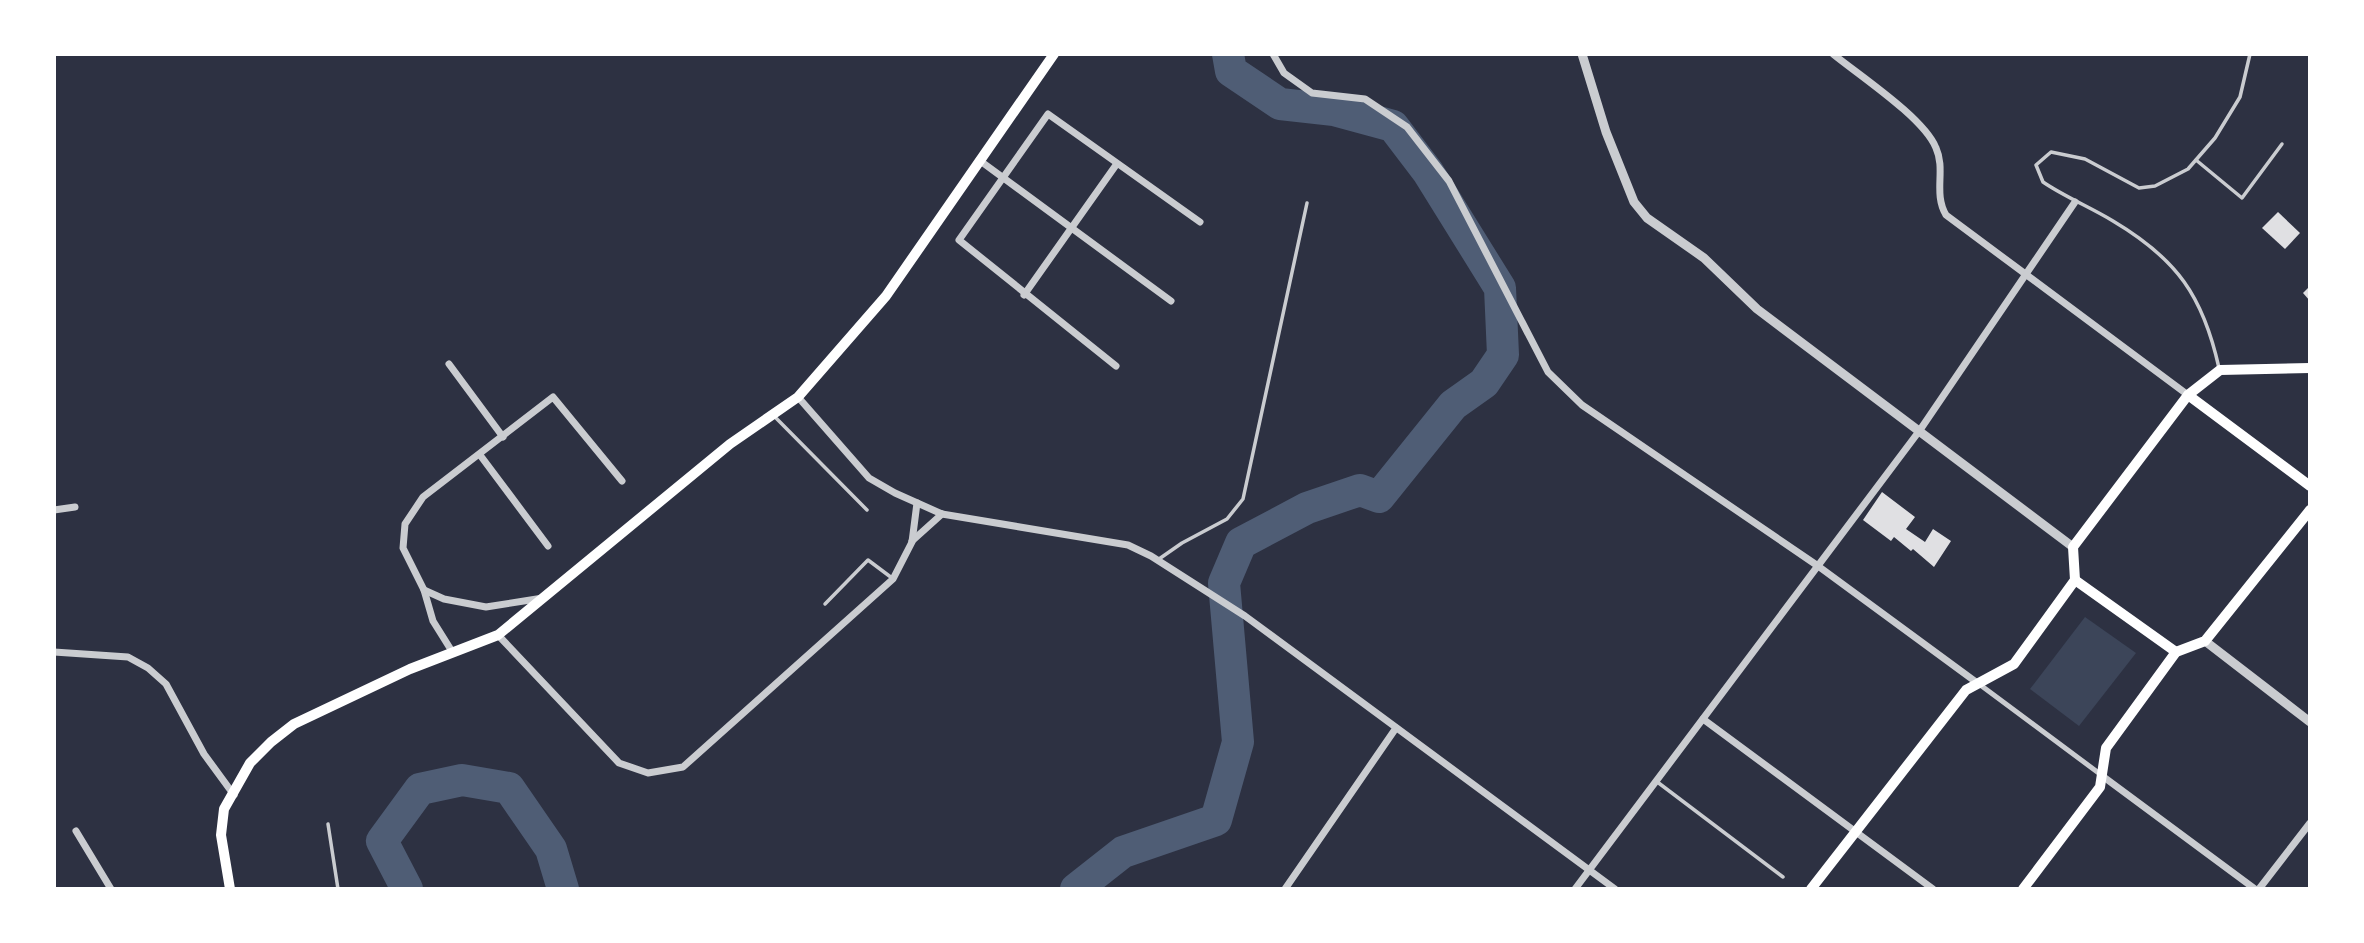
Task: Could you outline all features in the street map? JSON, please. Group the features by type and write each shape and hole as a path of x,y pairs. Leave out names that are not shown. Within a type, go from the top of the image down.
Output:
{"main road":[{"path":"230,889 221,835 225,809 250,764 295,724 410,669 498,635 730,444 798,397 886,296 936,229 979,160 1055,54"},
{"path":"1811,889 1966,690 1976,682 2014,664 2075,580 2073,547 2188,395 2220,370 2310,368"},
{"path":"2188,395 2310,486"},
{"path":"2024,889 2101,787 2100,774 2106,748 2176,652 2205,642 2310,510"},
{"path":"2075,580 2176,652"}],"street":[{"path":"1272,54 1284,73 1312,93 1365,99 1407,127 1450,181 1548,372 1582,405 1818,566 2257,889 2310,823"},
{"path":"1582,54 1606,132 1634,202 1647,218 1704,258 1757,309 2073,547"},
{"path":"1833,54 1927,131 1937,149 1940,167 1938,199 1946,215 2188,395"},
{"path":"1116,366 1024,295 959,240 1048,114 1116,165 1200,222"},
{"path":"979,160 1171,301"},
{"path":"1024,295 1116,165"},
{"path":"1575,889 1920,430 2075,202"},
{"path":"449,365 503,437"},
{"path":"453,653 433,621 424,590 403,548 405,524 423,497 553,397 622,481"},
{"path":"798,397 869,478 917,503 942,514 1128,545 1158,560 1245,616 1615,889"},
{"path":"480,455 548,546"},
{"path":"912,542 917,503"},
{"path":"54,510 75,508"},
{"path":"498,635 619,763 648,774 683,767 893,579 912,542 942,514"},
{"path":"424,590 444,599 486,607 547,597"},
{"path":"2205,642 2310,722"},
{"path":"54,652 128,657 148,668 166,684 204,754 233,794"},
{"path":"1703,719 1933,889"},
{"path":"1285,889 1396,727"},
{"path":"76,831 111,889"}],"lane":[{"path":"2220,370 2212,335 2192,288 2175,268 2114,221 2075,202 2043,182 2036,165 2052,152 2085,159 2139,188 2155,186 2188,169 2215,138 2240,97 2250,54"},
{"path":"2196,160 2242,198 2282,144"},
{"path":"1158,560 1182,543 1227,519 1243,499 1307,203"},
{"path":"772,415 867,510"},
{"path":"825,604 868,560 893,579"},
{"path":"1656,781 1783,877"},
{"path":"328,824 338,889"}],"shaded area":[{"path":"2085,617 2136,653 2079,726 2030,689"}],"building":[{"path":"2278,212 2300,233 2285,249 2262,228"},
{"path":"2310,286 2310,301 2303,293"},
{"path":"1882,492 1915,517 1906,529 1925,542 1933,529 1951,541 1934,567 1913,549 1911,551 1894,537 1891,541 1863,520"}],"waterway":[{"path":"1076,889 1123,852 1216,820 1238,742 1224,583 1241,543 1307,508 1360,490 1379,497 1453,405 1484,383 1503,355 1500,288 1428,172 1393,126 1334,110 1280,104 1231,71 1228,54"},
{"path":"407,889 382,841 420,789 462,780 509,788 551,849 563,889"}]}
